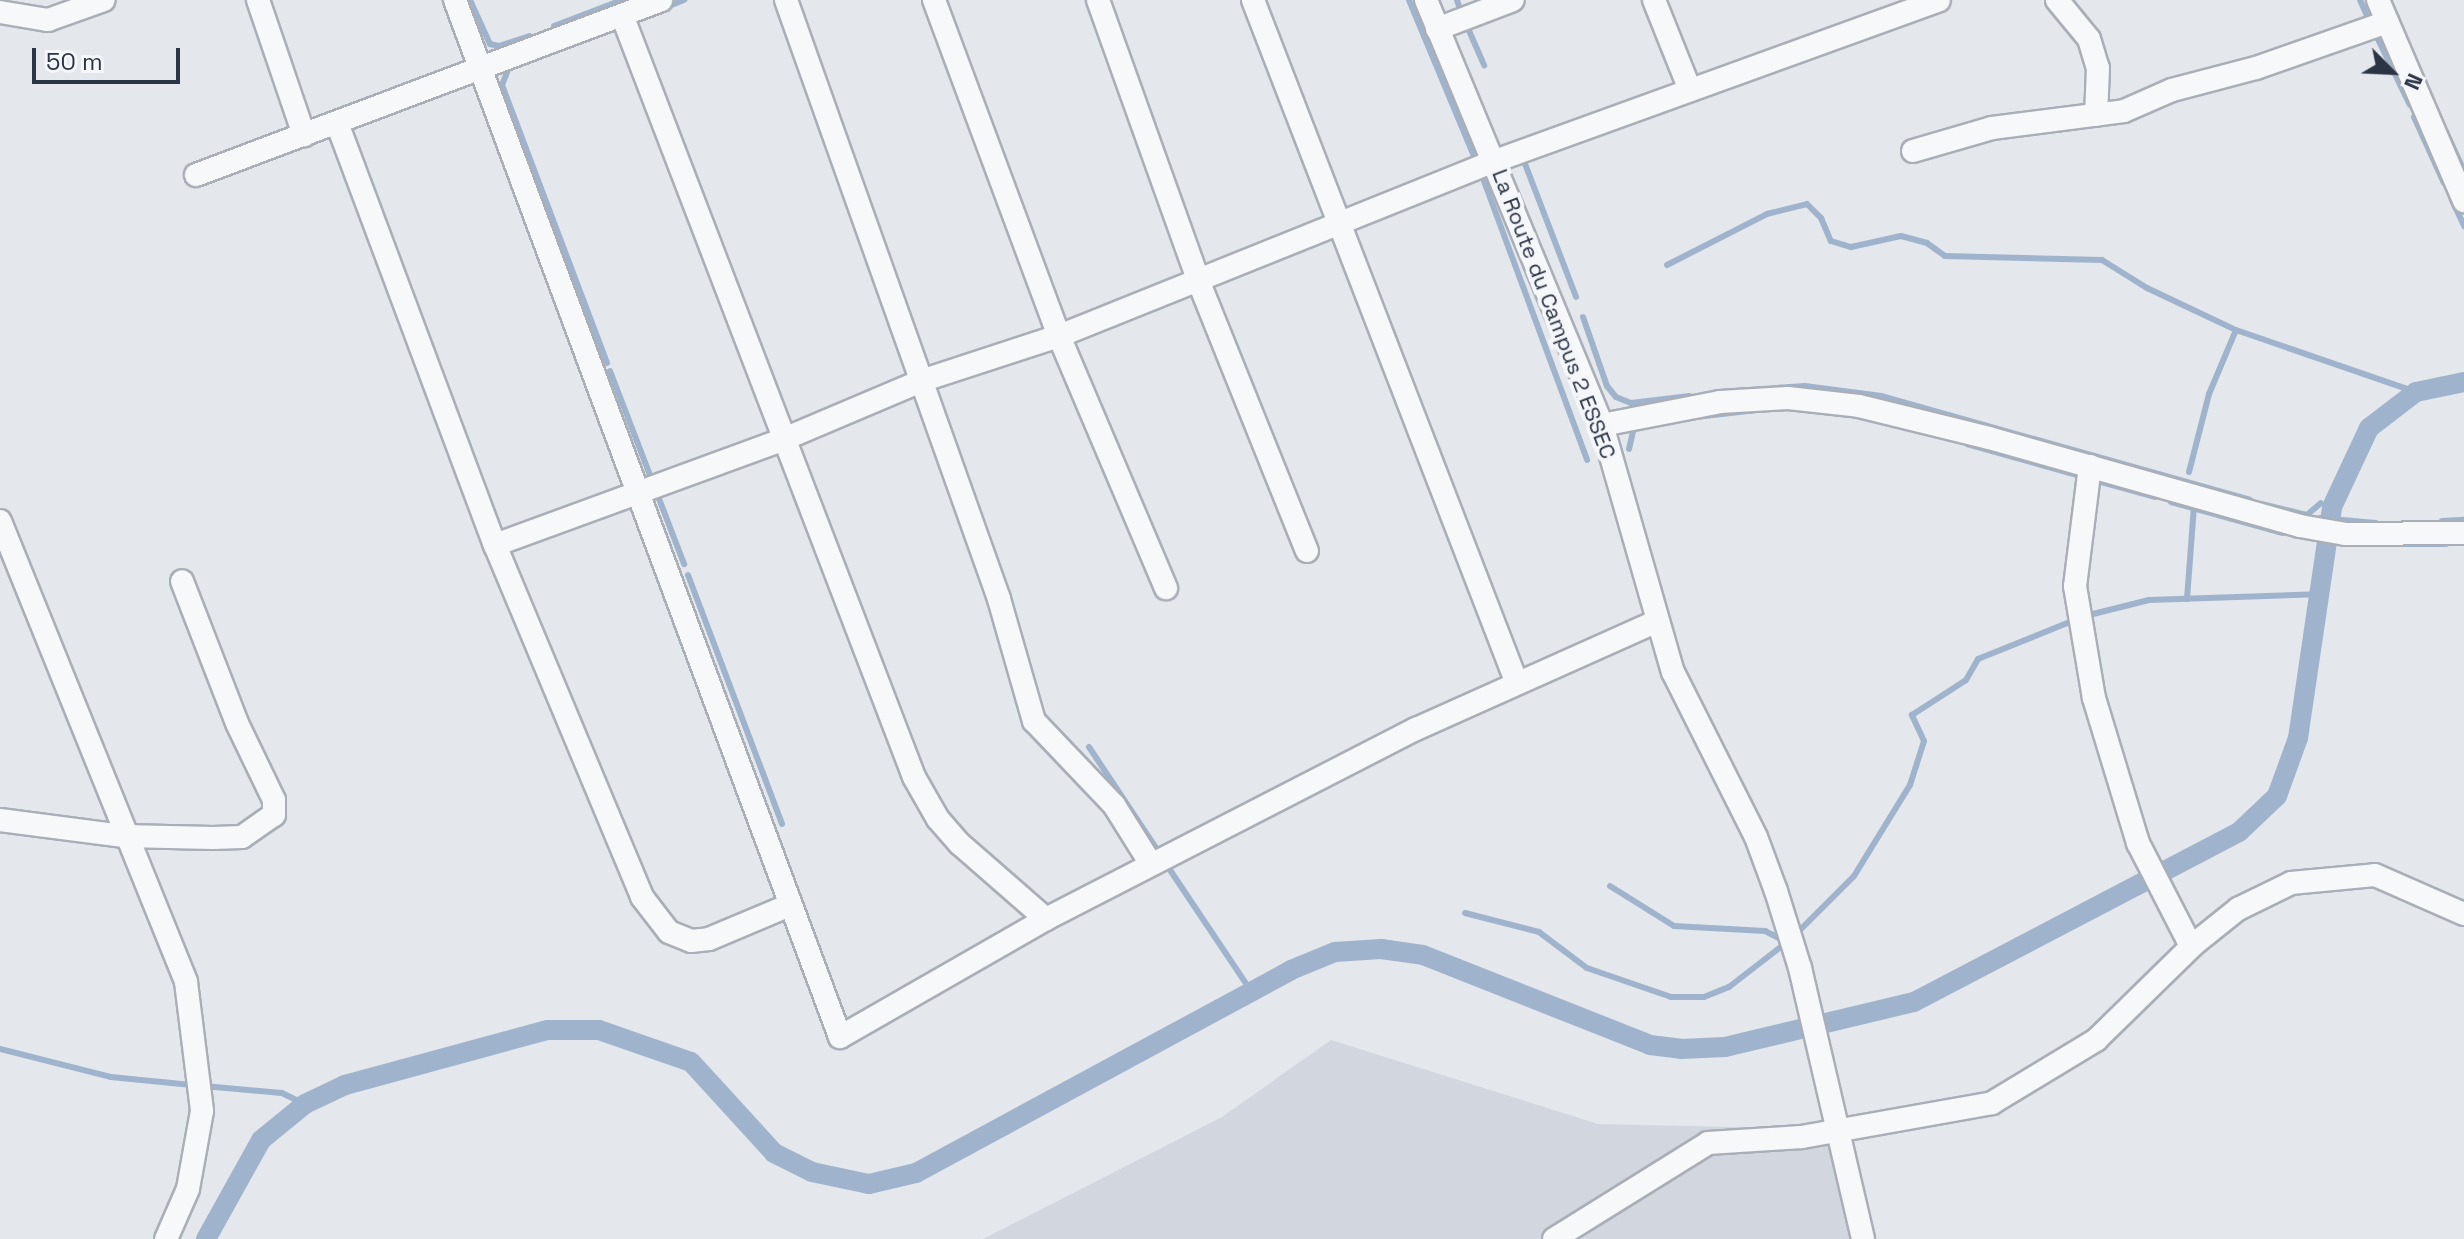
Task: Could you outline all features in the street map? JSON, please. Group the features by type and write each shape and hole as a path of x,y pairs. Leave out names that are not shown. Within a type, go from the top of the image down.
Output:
{"street":[{"path":"0,12 48,20 104,0"},
{"path":"258,0 304,135"},
{"path":"455,0 640,492 837,1034 843,1038 1046,919 1151,864 1516,681 1655,622"},
{"path":"196,175 337,123 479,64 661,0"},
{"path":"786,0 999,599 1034,721 1114,805 1151,864"},
{"path":"934,0 1059,336 1166,588"},
{"path":"1098,0 1198,280 1307,551"},
{"path":"1253,0 1336,223 1516,681"},
{"name":"La Route du Campus 2 ESSEC","path":"1426,0 1602,425 1655,622 1673,672 1771,877 1800,968 1841,1130 1863,1239"},
{"path":"1437,29 1513,0"},
{"path":"1654,0 1690,90"},
{"path":"495,545 784,439 921,381 1059,336 1495,161 1939,0"},
{"path":"2057,0 2089,39 2098,68 2096,115"},
{"path":"2378,0 2464,201"},
{"path":"622,15 914,777 938,819 960,844 1046,919"},
{"path":"1913,151 1992,128 2131,109 2172,90 2256,68 2387,22"},
{"path":"337,123 495,545 624,859 669,932 691,941 709,939 790,905"},
{"path":"1602,425 1681,407 1788,398 1859,406 2090,466 2300,526 2346,534 2464,533"},
{"path":"2090,466 2075,586 2094,698 2124,808 2191,946"},
{"path":"0,521 124,836 186,982 202,1098 188,1189 166,1239"},
{"path":"0,820 124,836 242,837 259,829 277,807 182,581"},
{"path":"1554,1239 1708,1143 1841,1130 1992,1103 2096,1040 2191,946 2261,895 2317,877 2375,875 2464,914"}],"shaded area":[{"path":"1331,1040 1598,1124 1820,1129 1835,1148 1856,1239 983,1239 1222,1117"}],"waterway":[{"path":"470,0 490,44 499,46 529,36"},
{"path":"554,26 622,0"},
{"path":"664,8 684,0"},
{"path":"1409,0 1477,163"},
{"path":"1457,0 1461,12"},
{"path":"2360,0 2369,20"},
{"path":"1467,26 1484,65"},
{"path":"2374,31 2410,105"},
{"path":"509,67 502,85 607,363"},
{"path":"2414,117 2444,183"},
{"path":"2446,132 2464,171"},
{"path":"1522,156 1576,297"},
{"path":"1481,173 1587,460"},
{"path":"2452,200 2464,226"},
{"path":"1667,265 1767,214 1807,204 1821,218 1831,241 1851,247 1901,236 1927,243 1945,256 2102,260 2147,288 2236,330 2416,392"},
{"path":"1583,317 1607,386 1616,397 1631,403 1690,396"},
{"path":"2189,472 2209,394 2236,330"},
{"path":"610,371 684,564"},
{"path":"206,1239 261,1140 305,1104 345,1085 548,1030 599,1030 691,1062 774,1153 812,1172 869,1184 916,1173 1291,970 1335,952 1381,949 1423,955 1650,1045 1681,1049 1725,1047 1914,1002 2239,832 2277,796 2298,738 2332,507 2369,428 2416,392 2464,382"},
{"path":"1732,391 1805,386 1881,396 2250,500"},
{"path":"1696,417 1757,410"},
{"path":"1629,449 1634,427"},
{"path":"1967,444 2084,477"},
{"path":"2094,480 2155,497"},
{"path":"2171,502 2283,533"},
{"path":"2261,504 2307,515 2321,503"},
{"path":"2187,599 2194,506"},
{"path":"2320,518 2376,523"},
{"path":"2442,521 2464,520"},
{"path":"2346,544 2446,544"},
{"path":"688,575 782,824"},
{"path":"2085,616 2149,600 2317,594"},
{"path":"1795,935 1854,876 1910,785 1924,741 1912,715 1966,680 1978,659 2075,620"},
{"path":"1089,747 1160,854"},
{"path":"1166,864 1251,991"},
{"path":"1610,886 1674,926 1765,931 1783,940"},
{"path":"1465,913 1539,932 1587,968 1671,997 1704,997 1729,987 1787,942"},
{"path":"0,1049 111,1077 192,1085"},
{"path":"204,1086 282,1093 305,1104"}]}
